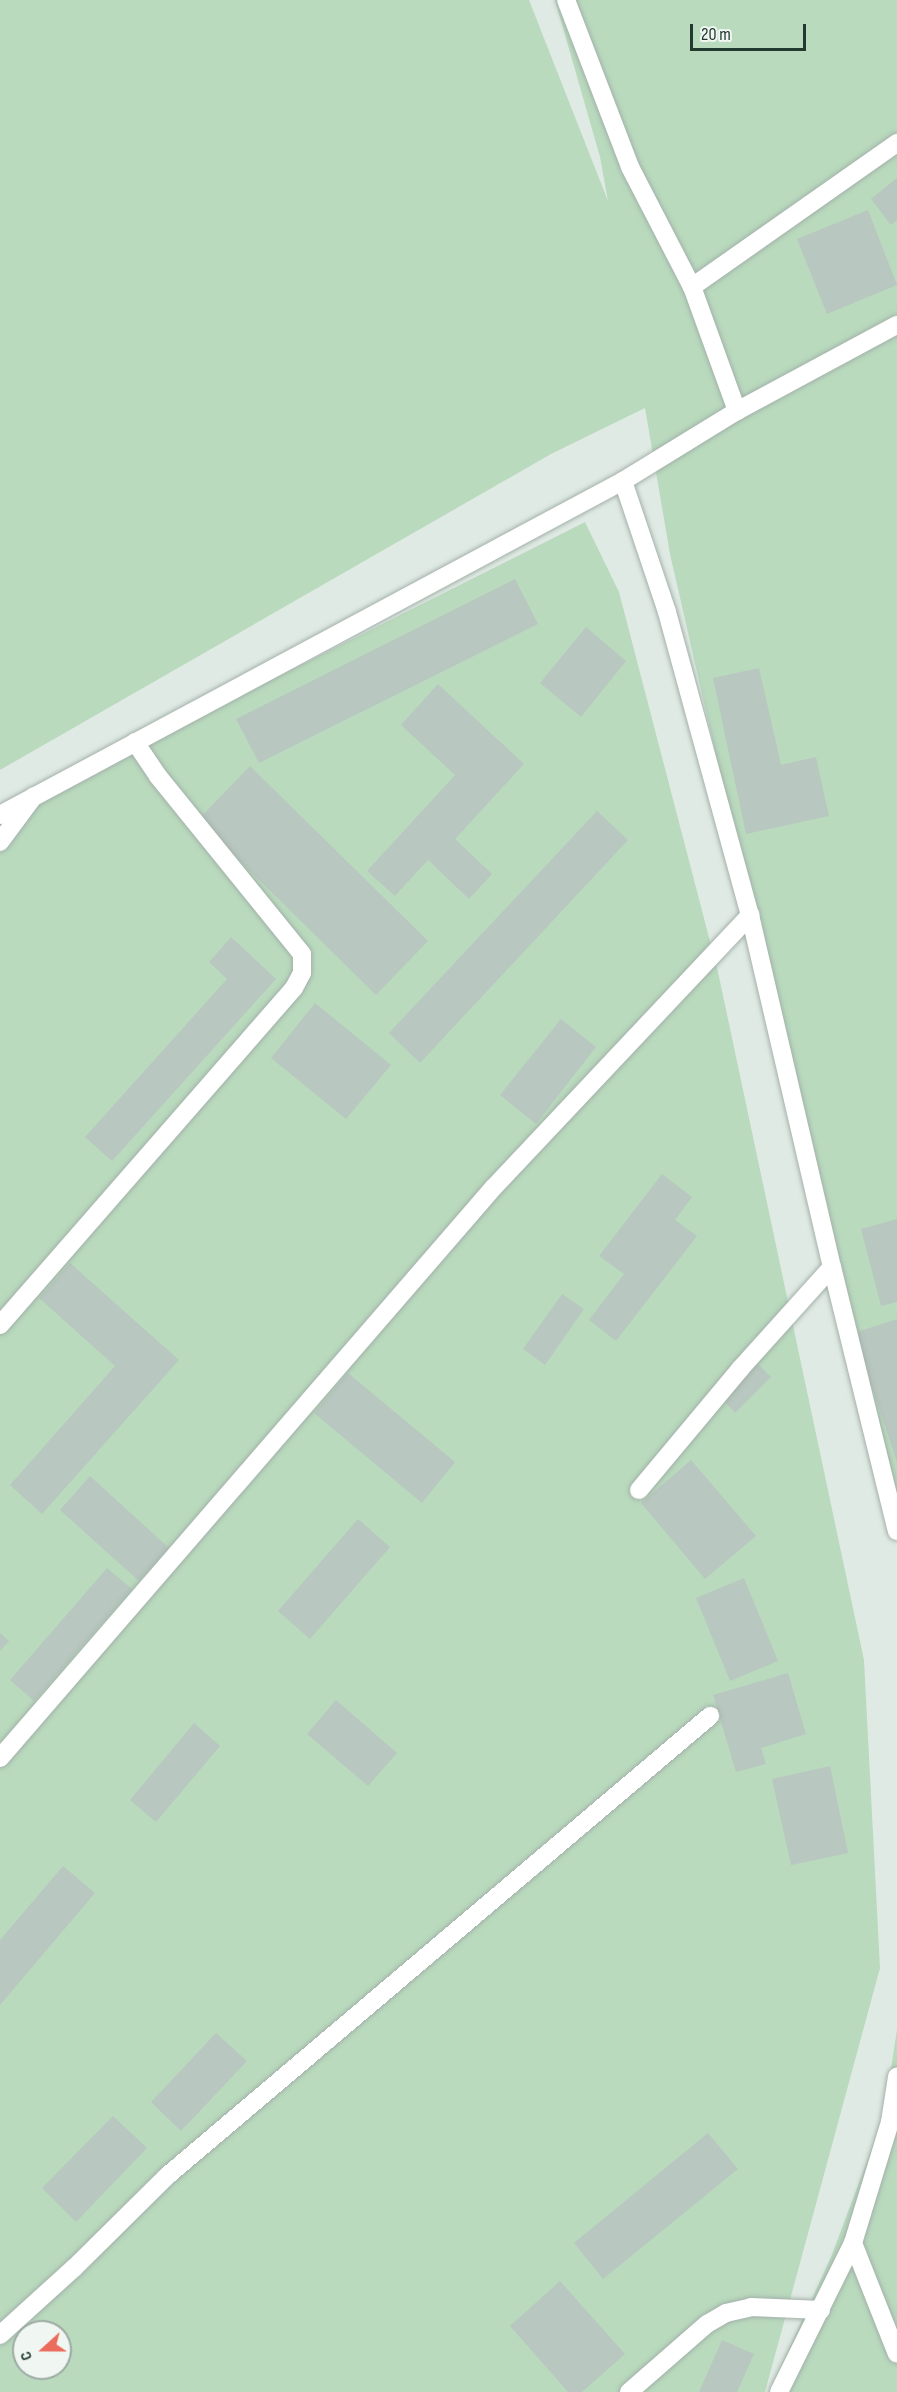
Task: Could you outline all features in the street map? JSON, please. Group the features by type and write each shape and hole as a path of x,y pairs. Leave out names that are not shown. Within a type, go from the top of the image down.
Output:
{"street":[{"path":"566,0 630,167 692,287 737,411"},
{"path":"692,287 897,143"},
{"path":"0,815 623,480 737,411 897,325"},
{"path":"623,480 667,612 750,915 832,1268 897,1531"},
{"path":"0,1325 294,988 302,973 303,954 158,776 135,742"},
{"path":"0,842 34,796"},
{"path":"0,1758 494,1186 750,915"},
{"path":"639,1490 740,1369 832,1268"},
{"path":"0,2335 74,2268 167,2176 710,1716"},
{"path":"779,2392 853,2243 890,2122 897,2077"},
{"path":"853,2243 897,2354"},
{"path":"629,2392 707,2324 726,2313 751,2307 820,2310"}],"green space":[{"path":"0,0 529,0 608,201 600,157 555,0 897,0 897,1531 892,1524 670,554 645,408 551,454 0,770"},
{"path":"585,522 619,592 718,972 864,1660 880,1968 765,2392 0,2392 0,821 116,758"},
{"path":"897,2029 897,2392 769,2392 831,2257 884,2116"}],"building":[{"path":"897,178 897,220 891,225 871,199"},
{"path":"868,210 897,285 827,314 797,239"},
{"path":"515,579 538,624 259,763 236,719"},
{"path":"586,627 626,661 581,717 540,683"},
{"path":"759,668 781,765 816,757 829,816 746,834 713,678"},
{"path":"438,684 524,764 455,839 492,874 469,899 428,860 395,896 367,871 455,775 401,725"},
{"path":"250,766 428,941 376,995 198,820"},
{"path":"597,811 628,840 420,1063 389,1033"},
{"path":"231,937 276,979 112,1161 85,1137 227,979 209,962"},
{"path":"315,1003 391,1065 346,1119 271,1058"},
{"path":"561,1019 596,1047 536,1124 500,1095"},
{"path":"662,1174 692,1197 675,1220 697,1236 616,1341 589,1320 624,1274 599,1256"},
{"path":"897,1219 897,1302 881,1306 861,1229"},
{"path":"70,1263 179,1360 42,1514 10,1485 115,1366 39,1298"},
{"path":"562,1294 584,1309 545,1365 523,1349"},
{"path":"897,1319 897,1462 854,1333"},
{"path":"756,1362 771,1377 735,1413 720,1397"},
{"path":"348,1373 455,1462 422,1503 314,1413"},
{"path":"691,1460 756,1536 705,1579 641,1503"},
{"path":"90,1476 169,1548 139,1581 60,1510"},
{"path":"358,1519 390,1547 310,1639 278,1611"},
{"path":"107,1568 132,1589 34,1701 10,1680"},
{"path":"744,1578 778,1661 730,1681 696,1598"},
{"path":"0,1633 9,1641 0,1651"},
{"path":"788,1673 806,1734 761,1748 766,1764 736,1772 713,1695"},
{"path":"336,1700 397,1753 368,1786 307,1734"},
{"path":"194,1723 220,1746 156,1822 130,1800"},
{"path":"830,1766 848,1853 791,1865 772,1779"},
{"path":"63,1866 95,1893 0,2005 0,1940"},
{"path":"216,2033 247,2061 181,2131 151,2102"},
{"path":"113,2116 147,2148 76,2222 42,2188"},
{"path":"708,2133 738,2169 603,2279 574,2243"},
{"path":"560,2281 625,2354 582,2392 568,2392 510,2326"},
{"path":"722,2340 754,2354 737,2392 699,2392"}]}
